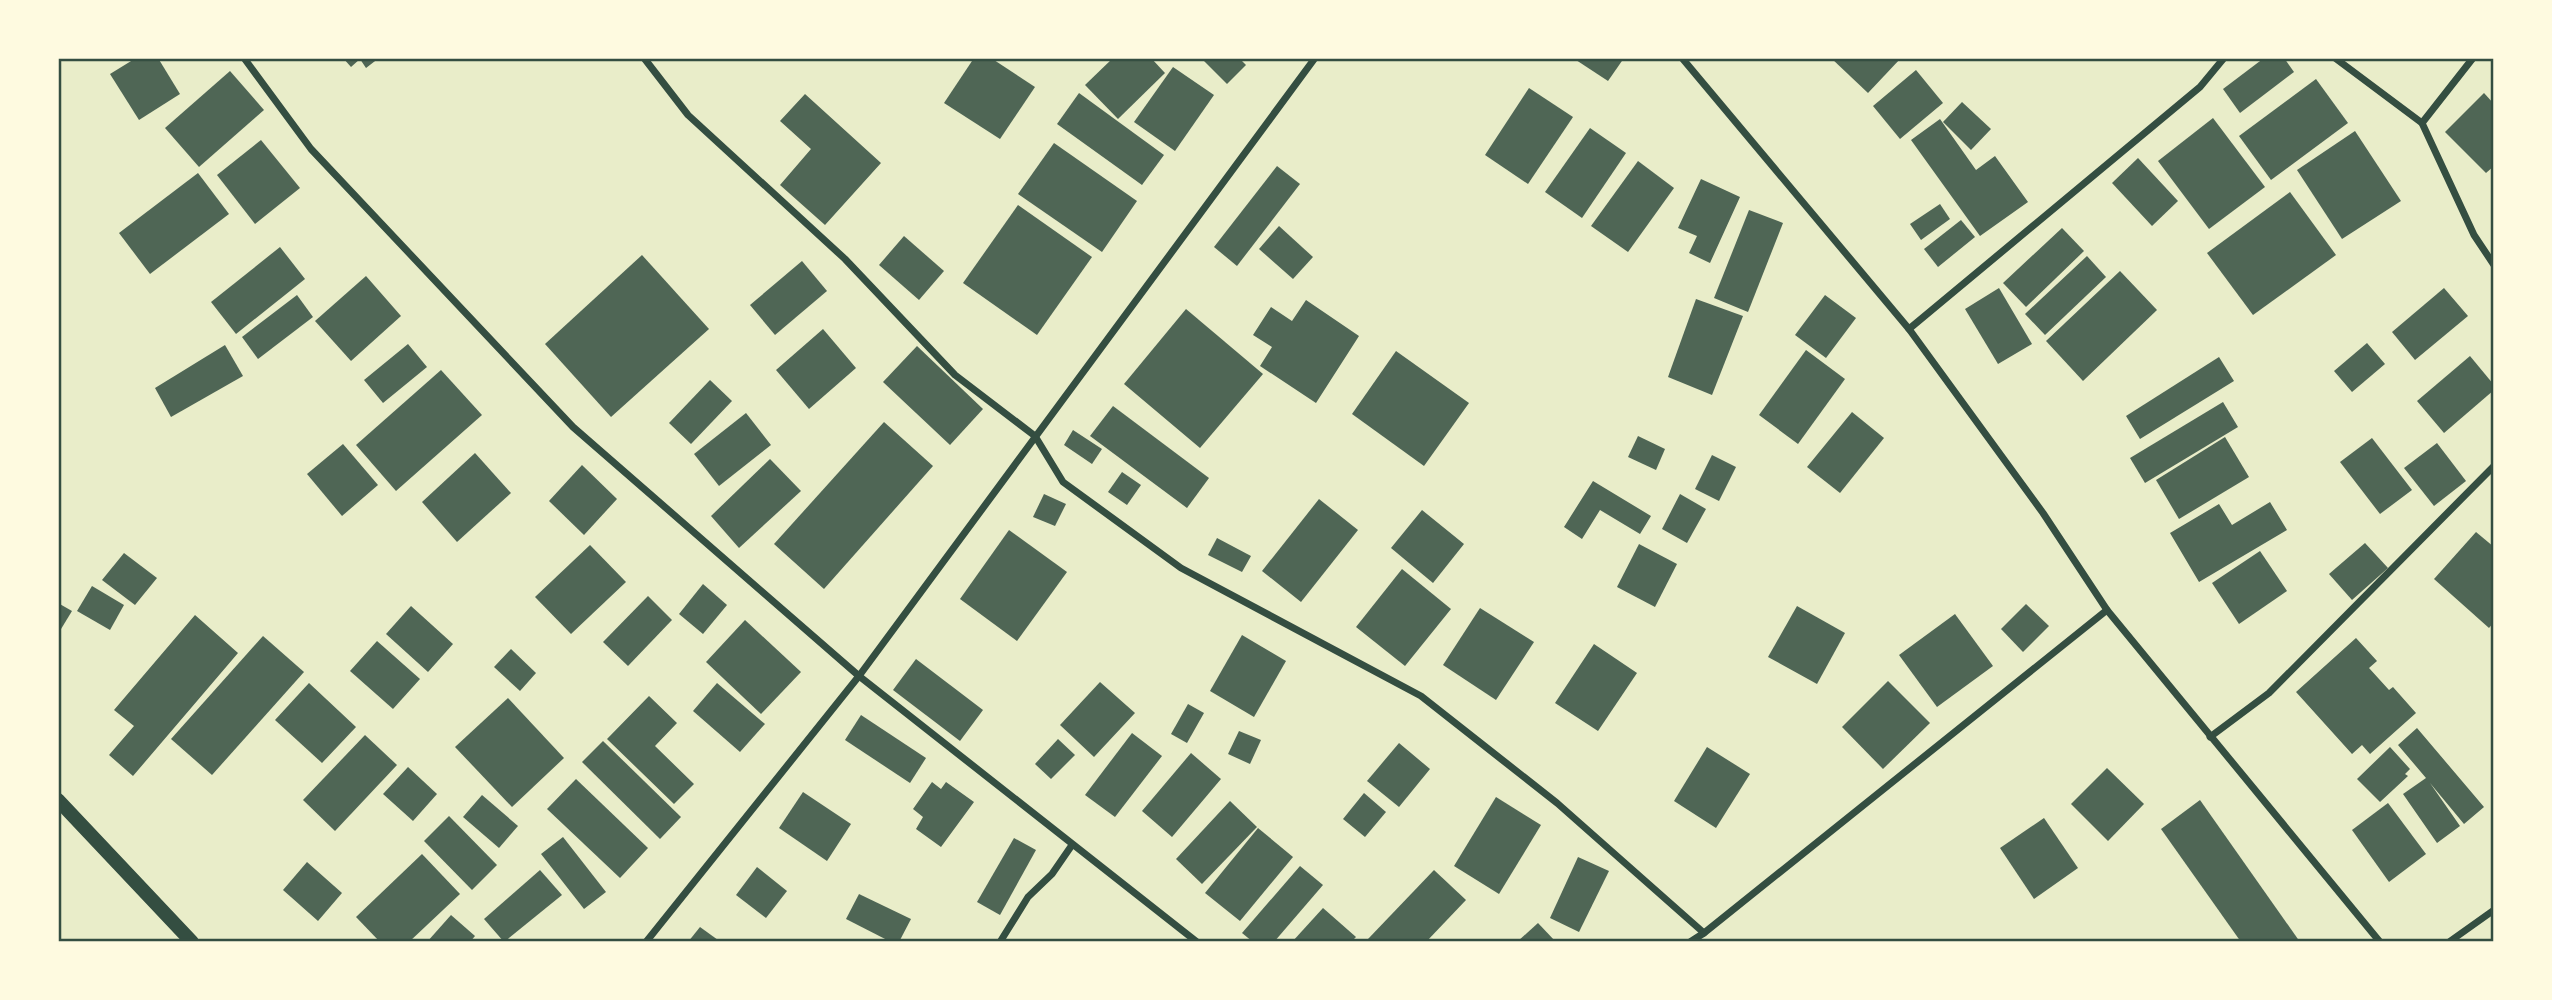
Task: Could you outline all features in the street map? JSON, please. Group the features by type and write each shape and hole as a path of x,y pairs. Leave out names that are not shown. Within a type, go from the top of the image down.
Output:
{"main road":[{"path":"58,800 67,813 192,942"}],"street":[{"path":"244,58 311,149 573,426 859,676 1197,942"},
{"path":"644,58 688,115 845,259 955,375 1035,436 1063,482 1181,568 1421,696 1557,803 1704,933"},
{"path":"646,942 859,676 1315,58"},
{"path":"1682,58 1909,328 2043,513 2107,610 2380,942"},
{"path":"1909,328 2200,87 2224,58"},
{"path":"2335,58 2422,122 2474,235 2494,265"},
{"path":"2422,122 2473,58"},
{"path":"2210,737 2269,693 2494,466"},
{"path":"1690,942 2107,610"},
{"path":"1000,942 1028,897 1052,874 1072,845"},
{"path":"2449,942 2494,909"}],"building":[{"path":"136,58 158,58 180,94 139,120 110,74"},
{"path":"343,58 379,58 366,68 360,59 351,67"},
{"path":"974,58 991,58 1035,87 1000,139 944,103"},
{"path":"1113,58 1151,58 1165,73 1118,119 1085,85"},
{"path":"1201,58 1239,58 1246,65 1227,84"},
{"path":"1624,58 1608,81 1576,60"},
{"path":"1831,58 1901,58 1868,93"},
{"path":"2264,58 2284,58 2294,72 2240,113 2223,89"},
{"path":"1173,67 1214,95 1175,151 1134,122"},
{"path":"1916,70 1943,103 1900,139 1873,106"},
{"path":"230,71 264,110 199,167 165,128"},
{"path":"2316,79 2348,123 2271,180 2239,136"},
{"path":"1529,88 1573,117 1528,184 1485,155"},
{"path":"1079,93 1164,155 1142,185 1057,124"},
{"path":"2484,93 2494,104 2494,166 2486,173 2445,132"},
{"path":"805,94 881,163 825,225 780,185 811,149 780,121"},
{"path":"1962,102 1991,129 1971,150 1943,122"},
{"path":"2213,118 2265,187 2209,229 2158,161"},
{"path":"1940,119 1976,170 1995,156 2028,202 1980,236 1911,140"},
{"path":"1590,128 1626,153 1582,218 1545,192"},
{"path":"2355,131 2401,201 2342,239 2297,170"},
{"path":"261,140 300,188 255,224 217,175"},
{"path":"1054,143 1137,201 1102,252 1018,194"},
{"path":"2138,158 2178,201 2152,226 2112,183"},
{"path":"1638,161 1674,188 1628,252 1591,226"},
{"path":"1277,166 1300,184 1237,266 1214,247"},
{"path":"198,173 229,214 150,274 119,233"},
{"path":"1701,179 1740,197 1710,263 1689,253 1697,236 1678,228"},
{"path":"2290,192 2336,255 2253,315 2207,253"},
{"path":"1940,204 1950,219 1921,240 1910,224"},
{"path":"1018,205 1092,257 1037,335 963,283"},
{"path":"1749,210 1783,223 1748,312 1714,298"},
{"path":"1961,220 1975,237 1938,267 1924,249"},
{"path":"1279,226 1313,257 1293,279 1259,249"},
{"path":"2062,228 2084,251 2026,307 2003,283"},
{"path":"904,236 944,271 919,300 879,265"},
{"path":"280,247 305,279 236,334 211,302"},
{"path":"642,255 709,329 611,417 545,344"},
{"path":"2087,256 2106,277 2045,335 2025,314"},
{"path":"802,261 827,291 775,335 750,305"},
{"path":"2120,271 2157,310 2083,381 2046,341"},
{"path":"366,276 401,316 351,361 315,321"},
{"path":"1999,288 2032,344 1998,364 1965,309"},
{"path":"2444,288 2468,316 2415,360 2392,332"},
{"path":"297,295 313,317 258,359 242,337"},
{"path":"1825,295 1856,318 1826,358 1795,335"},
{"path":"1696,299 1743,316 1712,395 1668,377"},
{"path":"1306,300 1359,336 1316,403 1260,366 1272,347 1253,335 1271,307 1292,321"},
{"path":"1186,309 1263,374 1200,448 1124,384"},
{"path":"823,329 856,368 809,409 776,370"},
{"path":"2367,343 2385,364 2352,392 2334,371"},
{"path":"408,344 427,367 383,403 364,380"},
{"path":"225,345 243,376 171,417 155,388"},
{"path":"917,346 983,409 950,445 883,382"},
{"path":"1806,350 1845,379 1798,444 1759,415"},
{"path":"1396,351 1469,403 1424,466 1352,414"},
{"path":"2470,356 2494,385 2494,390 2444,433 2417,401"},
{"path":"2219,357 2234,381 2140,439 2126,416"},
{"path":"441,370 482,415 396,491 356,445"},
{"path":"710,380 732,401 691,444 669,423"},
{"path":"2223,402 2238,427 2145,483 2130,458"},
{"path":"1113,406 1209,478 1187,508 1090,436"},
{"path":"1852,412 1884,438 1840,493 1807,467"},
{"path":"746,413 771,445 719,486 694,454"},
{"path":"884,422 933,466 824,589 774,544"},
{"path":"1073,430 1102,449 1092,464 1064,445"},
{"path":"1638,436 1665,449 1656,470 1628,457"},
{"path":"2225,437 2249,477 2179,519 2156,480"},
{"path":"2372,438 2412,490 2380,514 2340,462"},
{"path":"2437,443 2466,481 2434,506 2404,468"},
{"path":"343,444 378,485 342,516 307,474"},
{"path":"475,453 511,493 457,542 422,502"},
{"path":"1712,455 1736,467 1719,501 1695,489"},
{"path":"770,459 801,491 739,548 711,516"},
{"path":"582,465 617,499 584,535 549,501"},
{"path":"1122,472 1141,485 1127,505 1108,492"},
{"path":"1593,481 1651,516 1640,534 1600,510 1582,539 1564,527"},
{"path":"1044,494 1066,504 1055,526 1033,517"},
{"path":"1680,494 1706,509 1687,543 1662,529"},
{"path":"1319,499 1358,530 1301,602 1262,571"},
{"path":"2270,502 2287,530 2199,582 2170,533 2219,504 2232,525"},
{"path":"1422,510 1464,544 1433,583 1391,548"},
{"path":"1009,530 1067,572 1017,641 960,599"},
{"path":"2476,532 2494,547 2494,622 2489,628 2434,579"},
{"path":"1217,538 1251,556 1242,572 1208,555"},
{"path":"2365,543 2388,568 2352,600 2329,574"},
{"path":"1639,544 1677,564 1655,607 1617,587"},
{"path":"590,545 626,582 571,634 535,597"},
{"path":"2260,551 2287,591 2239,624 2212,583"},
{"path":"124,553 157,578 135,605 102,580"},
{"path":"1402,569 1451,609 1405,666 1356,627"},
{"path":"703,584 727,605 703,634 679,614"},
{"path":"92,586 124,605 110,630 77,611"},
{"path":"648,596 672,620 628,666 603,642"},
{"path":"58,603 72,611 58,634"},
{"path":"2026,604 2049,626 2023,652 2001,629"},
{"path":"411,606 453,644 428,672 386,634"},
{"path":"1797,606 1845,633 1817,684 1768,657"},
{"path":"1480,608 1534,642 1496,700 1443,665"},
{"path":"1955,614 1993,666 1937,707 1899,655"},
{"path":"195,615 238,653 133,776 109,755 134,726 114,710"},
{"path":"745,620 801,672 761,714 706,662"},
{"path":"1242,635 1286,661 1254,717 1210,691"},
{"path":"263,636 304,672 212,775 171,739"},
{"path":"2356,638 2377,661 2369,668 2389,690 2393,687 2416,713 2370,754 2362,745 2352,754 2296,692"},
{"path":"377,641 420,679 393,709 350,671"},
{"path":"1594,644 1637,673 1598,731 1555,703"},
{"path":"511,649 536,673 520,691 494,667"},
{"path":"916,659 983,710 960,741 893,690"},
{"path":"1888,681 1930,723 1883,769 1842,727"},
{"path":"1100,682 1135,713 1094,757 1060,725"},
{"path":"309,683 356,727 322,763 275,720"},
{"path":"717,683 765,724 740,752 693,711"},
{"path":"649,696 677,723 655,746 694,784 674,804 607,739"},
{"path":"508,698 564,758 512,807 455,747"},
{"path":"1188,704 1204,713 1187,743 1171,734"},
{"path":"861,715 926,758 910,783 845,740"},
{"path":"2417,728 2484,807 2464,824 2430,783 2460,826 2437,843 2403,794 2426,778 2398,745"},
{"path":"1239,731 1261,740 1250,764 1228,754"},
{"path":"1132,733 1162,756 1115,817 1085,795"},
{"path":"365,735 397,765 335,831 303,800"},
{"path":"1058,739 1075,755 1051,779 1035,764"},
{"path":"603,741 681,817 660,839 582,762"},
{"path":"1399,743 1430,769 1399,807 1367,781"},
{"path":"1707,747 1750,774 1716,828 1674,801"},
{"path":"2390,747 2410,769 2405,774 2408,776 2380,802 2357,779"},
{"path":"1191,753 1221,779 1172,837 1142,811"},
{"path":"408,767 437,794 413,821 383,794"},
{"path":"2107,768 2144,804 2108,841 2071,804"},
{"path":"576,779 648,848 620,878 547,809"},
{"path":"932,782 941,789 946,782 974,802 941,847 916,829 923,817 913,809"},
{"path":"803,792 851,824 827,861 779,828"},
{"path":"1364,793 1386,812 1365,837 1343,819"},
{"path":"482,795 518,826 499,848 463,817"},
{"path":"1496,797 1541,825 1499,894 1454,866"},
{"path":"2200,800 2300,942 2241,942 2161,829"},
{"path":"1230,801 1257,827 1202,884 1176,859"},
{"path":"2388,803 2426,854 2389,882 2352,830"},
{"path":"449,816 497,865 472,890 424,841"},
{"path":"2044,818 2078,868 2034,899 2000,848"},
{"path":"1258,828 1293,857 1240,921 1205,893"},
{"path":"563,837 606,892 584,909 541,854"},
{"path":"1014,838 1036,850 1000,915 977,902"},
{"path":"422,854 460,894 409,942 380,942 356,917"},
{"path":"1578,857 1609,871 1579,932 1550,918"},
{"path":"307,862 342,893 318,921 283,890"},
{"path":"1300,866 1323,885 1274,942 1253,942 1242,933"},
{"path":"757,867 787,891 766,918 736,895"},
{"path":"540,870 562,895 504,942 484,919"},
{"path":"1434,870 1466,900 1426,942 1372,942 1368,939"},
{"path":"859,894 911,919 899,942 891,942 846,919"},
{"path":"1323,908 1356,937 1351,942 1292,942"},
{"path":"451,915 475,936 470,942 427,942"},
{"path":"1538,923 1556,942 1517,942"},
{"path":"700,927 718,940 688,942"}]}
